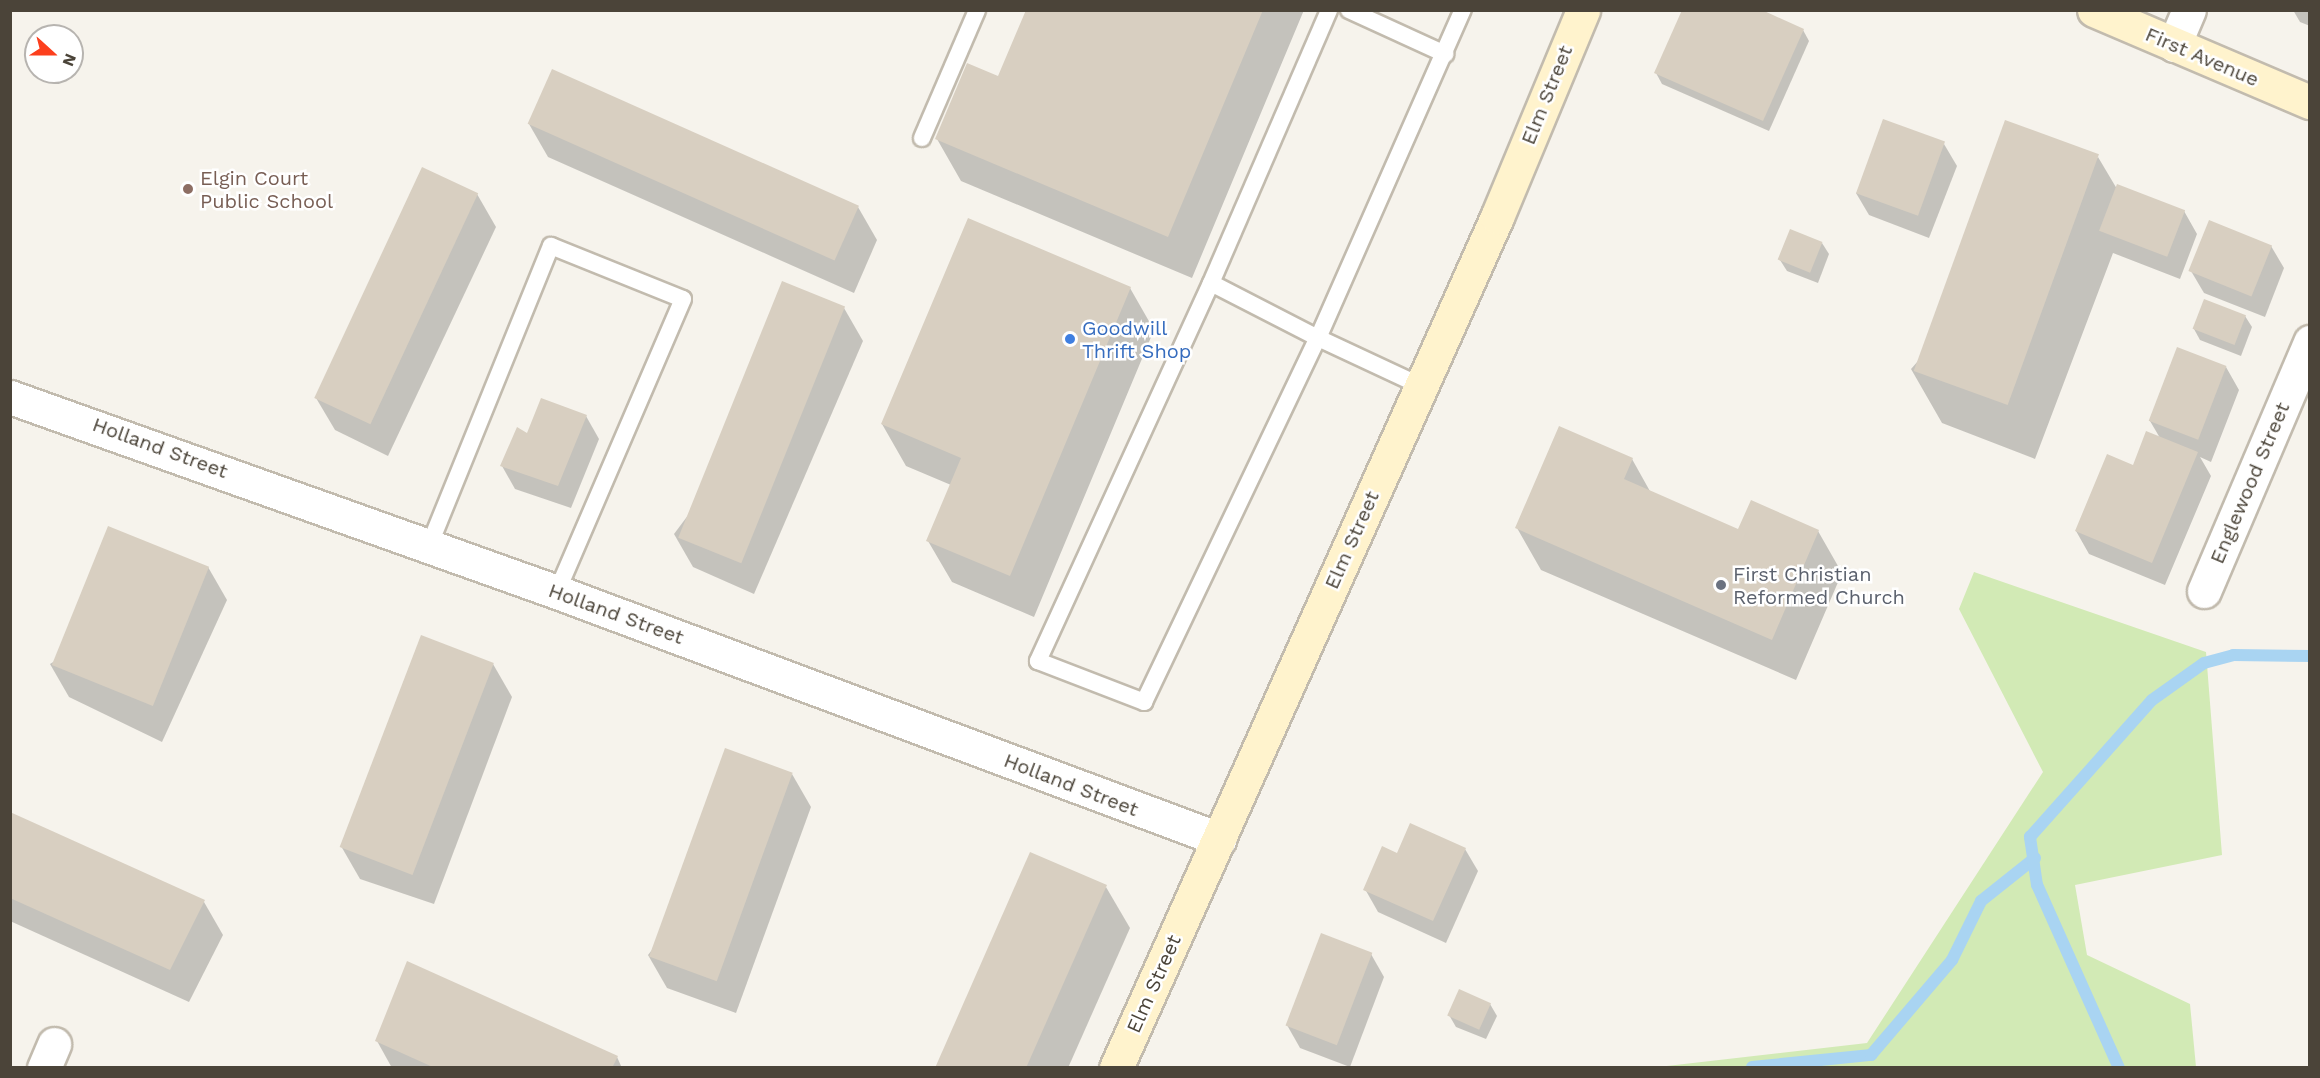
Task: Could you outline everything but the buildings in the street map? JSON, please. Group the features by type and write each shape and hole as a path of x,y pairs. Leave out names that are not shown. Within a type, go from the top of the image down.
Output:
{"main road":[{"name":"First Avenue","path":"2094,10 2310,102"},
{"name":"Elm Street","path":"1116,1068 1421,386 1583,15"}],"street":[{"path":"2174,45 2189,10"},
{"name":"Englewood Street","path":"2204,591 2310,342"},
{"name":"Holland Street","path":"10,397 557,592 1219,839"}],"lane":[{"path":"922,138 977,10"},
{"path":"1329,10 1211,283 1038,661 1144,702 1318,338 1463,10"},
{"path":"1349,10 1445,54"},
{"path":"429,546 551,246 683,299 557,592"},
{"path":"1211,283 1318,338 1421,386"}],"green space":[{"path":"1974,572 2206,652 2222,855 2075,885 2087,955 2190,1004 2196,1067 1658,1067 1867,1043 2043,772 1959,609"}],"waterway":[{"path":"2119,1068 2037,885 2030,837 2152,700 2204,663 2233,655 2310,656"},
{"path":"1752,1067 1871,1055 1952,960 1981,901 2035,858"}],"place":[{"name":"Elgin Court Public School","path":"188,189"},
{"name":"Goodwill Thrift Shop","path":"1070,339"},
{"name":"First Christian Reformed Church","path":"1721,585"}]}
